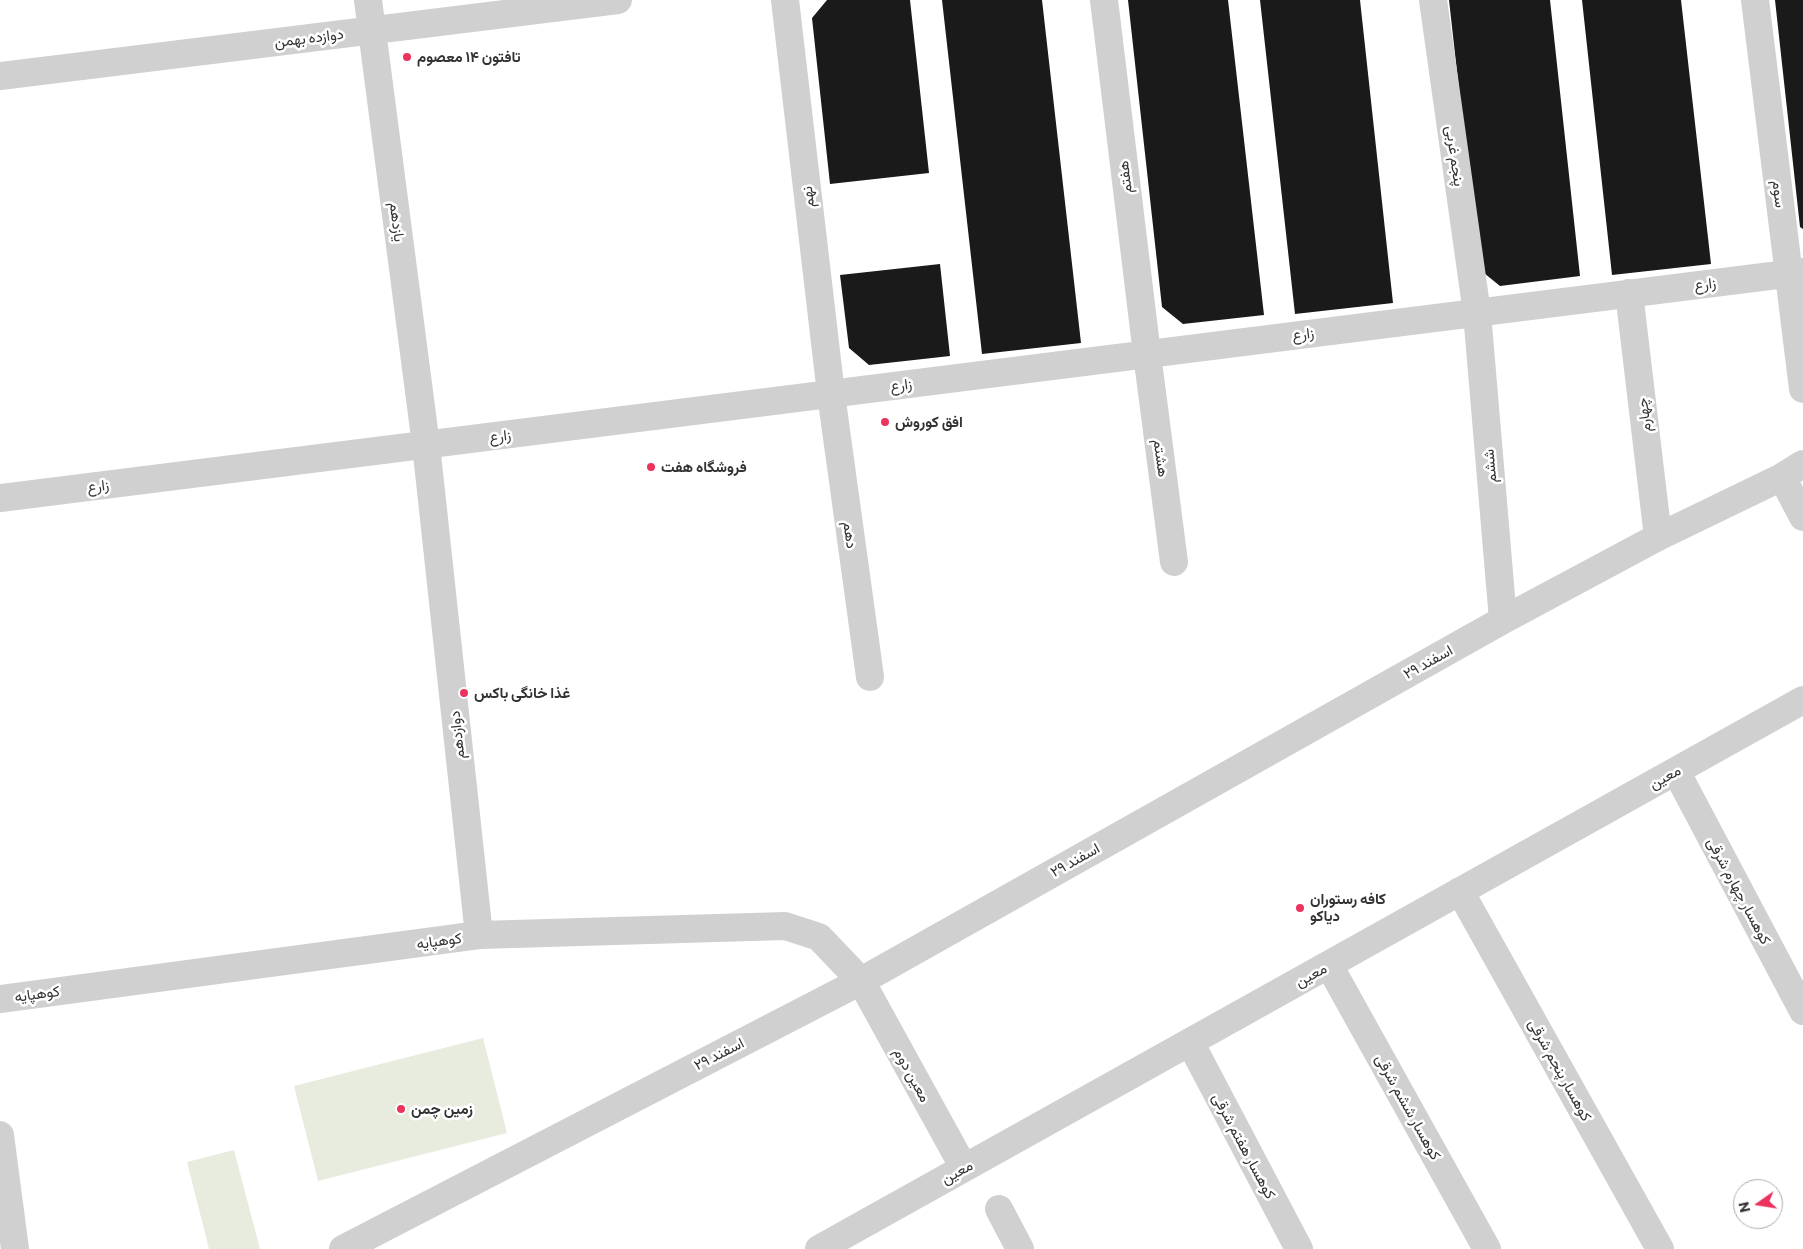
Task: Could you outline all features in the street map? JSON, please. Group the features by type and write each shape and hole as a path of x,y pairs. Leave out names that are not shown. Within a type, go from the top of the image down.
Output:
{"street":[{"name":"یازدهم","path":"368,0 426,445"},
{"name":"دوازده بهمن","path":"0,76 618,0"},
{"name":"نهم","path":"785,0 831,394"},
{"name":"هفتم","path":"1104,0 1147,354"},
{"name":"پنجم غربی","path":"1434,0 1477,312"},
{"name":"سوم","path":"1755,0 1796,273 1803,389"},
{"name":"زارع","path":"0,498 1796,273"},
{"name":"چهارم","path":"1629,293 1658,537"},
{"name":"ششم","path":"1477,312 1503,620"},
{"name":"هشتم","path":"1147,354 1174,562"},
{"name":"دهم","path":"831,394 870,676"},
{"name":"دوازدهم","path":"426,445 479,935"},
{"name":"۲۹ اسفند","path":"343,1249 861,981 1503,620 1658,537 1792,471"},
{"path":"1792,471 1803,517"},
{"name":"معین","path":"819,1249 1803,700"},
{"name":"کوهسار چهارم شرقی","path":"1676,771 1803,1012"},
{"name":"کوهسار پنجم شرقی","path":"1460,891 1660,1249"},
{"name":"کوهپایه","path":"0,999 479,935 785,926 819,937 861,981"},
{"name":"کوهسار ششم شرقی","path":"1329,964 1487,1249"},
{"name":"معین دوم","path":"861,981 964,1168"},
{"name":"کوهسار هفتم شرقی","path":"1190,1042 1298,1249"},
{"path":"0,1135 14,1249"},
{"path":"999,1209 1020,1249"}],"shaded area":[{"name":"زمین چمن","path":"483,1038 507,1133 318,1181 294,1086"},
{"path":"234,1150 260,1249 209,1249 187,1162"}],"building":[{"path":"827,0 910,0 929,173 830,184 812,18"},
{"path":"942,0 1042,0 1081,343 982,354"},
{"path":"1128,0 1228,0 1264,315 1183,324 1162,307"},
{"path":"1260,0 1360,0 1393,303 1295,314"},
{"path":"1449,0 1550,0 1580,276 1500,286 1479,269"},
{"path":"1582,0 1681,0 1711,264 1612,275"},
{"path":"1775,0 1803,0 1803,229 1800,227"},
{"path":"940,264 950,356 869,365 849,348 840,275"}],"place":[{"name":"تافتون ۱۴ معصوم","path":"407,57"},
{"name":"افق کوروش","path":"885,422"},
{"name":"فروشگاه هفت","path":"651,467"},
{"name":"غذا خانگی باکس","path":"464,693"},
{"name":"کافه رستوران دیاکو","path":"1300,908"},
{"name":"زمین چمن","path":"401,1109"}]}
